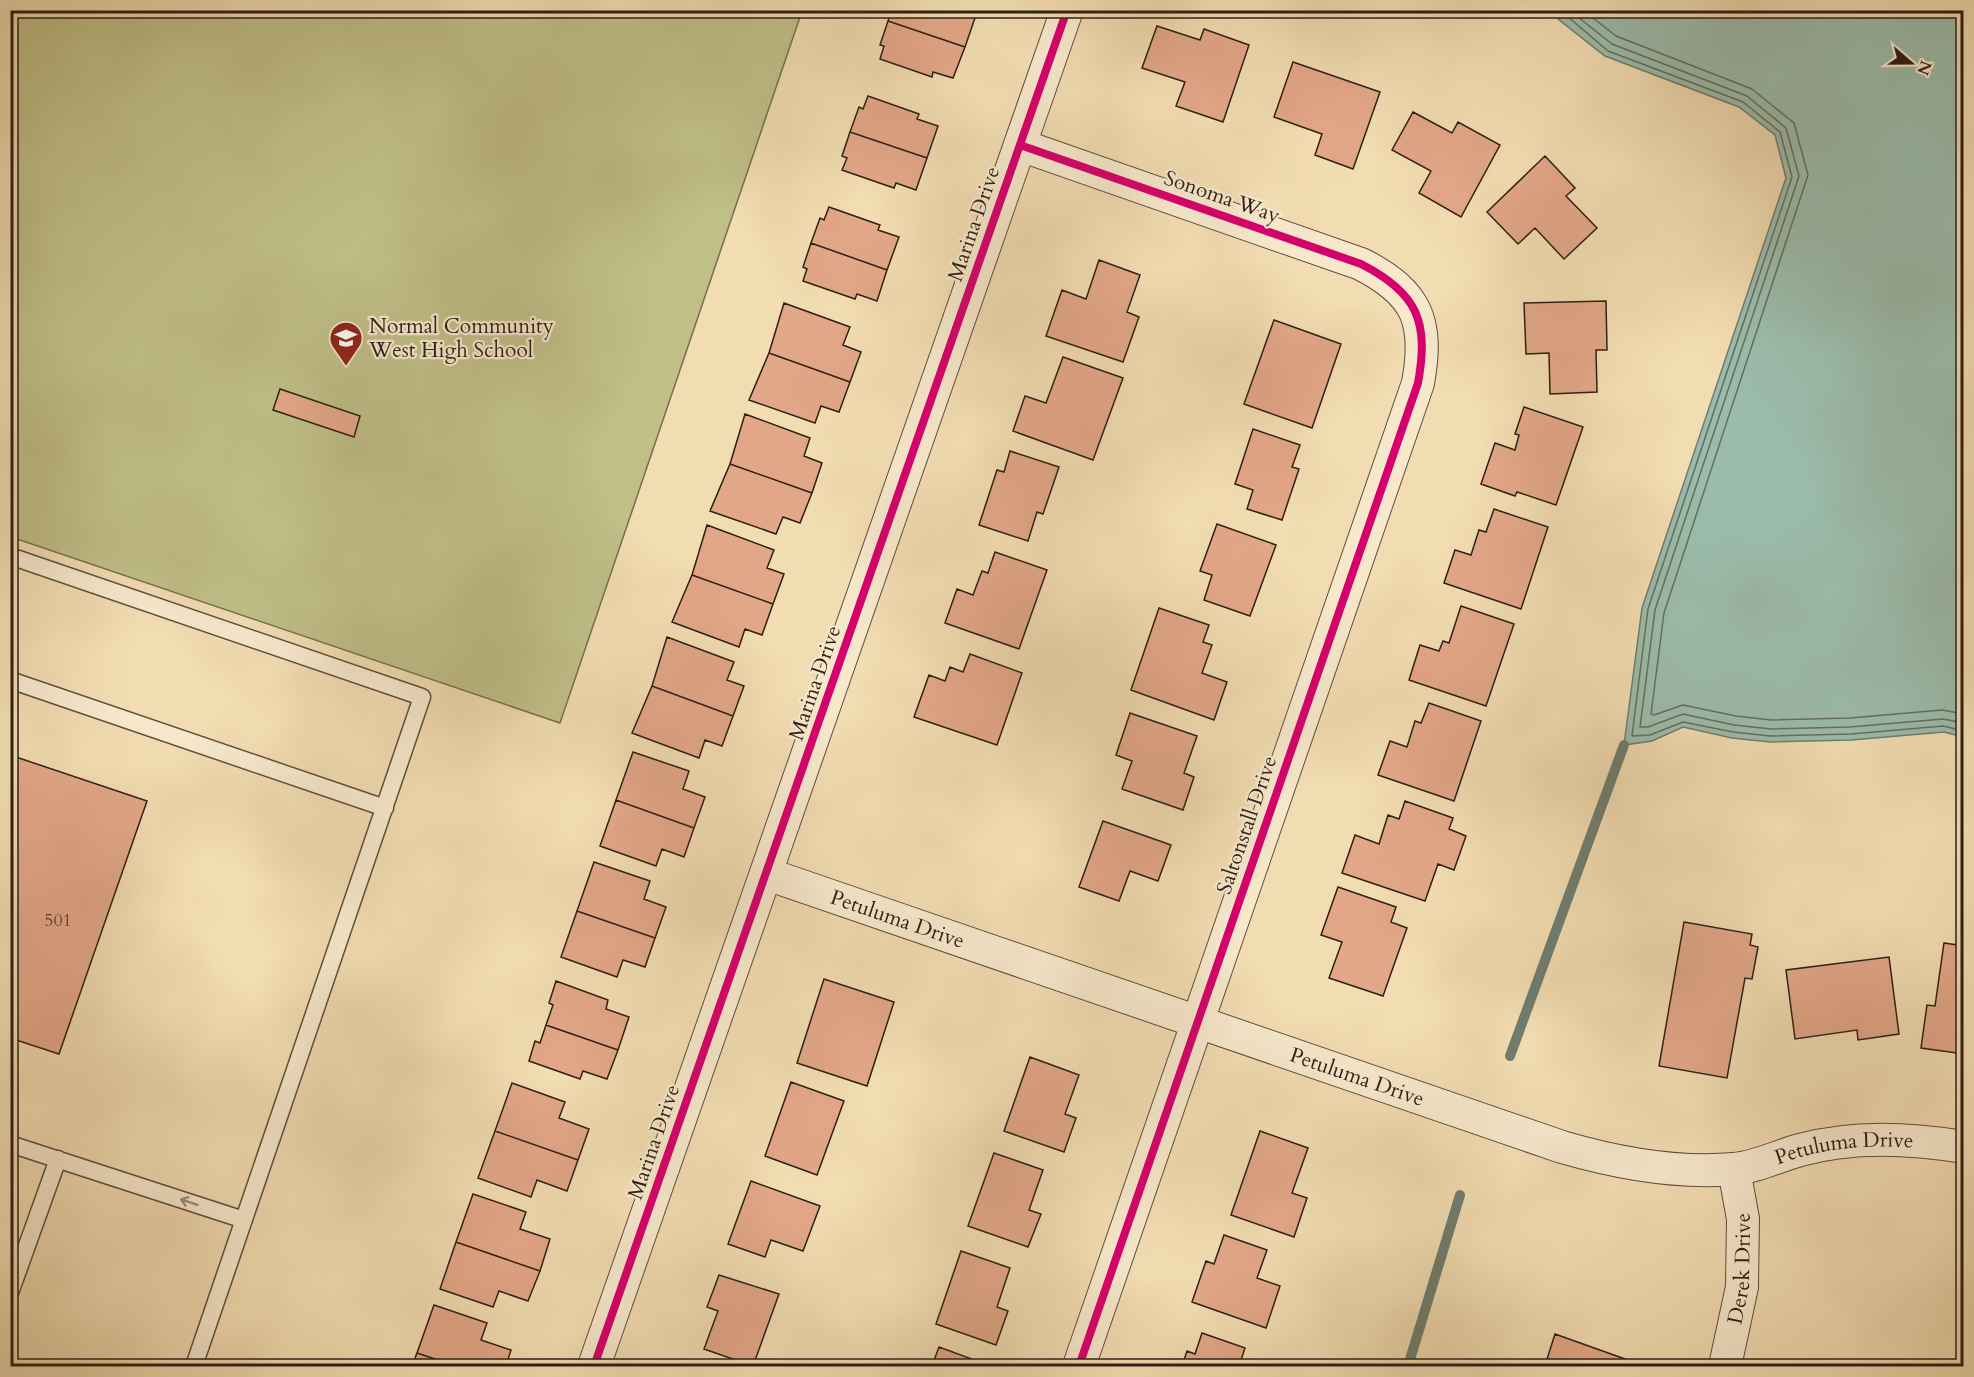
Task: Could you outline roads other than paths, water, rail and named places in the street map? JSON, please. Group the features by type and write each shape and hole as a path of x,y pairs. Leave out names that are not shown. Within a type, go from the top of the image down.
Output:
{"street":[{"name":"Marina Drive","path":"594,1366 768,874 1067,10"},
{"name":"Sonoma Way","path":"1020,145 1361,264 1387,277 1406,295"},
{"name":"Saltonstall Drive","path":"1079,1366 1418,383 1424,351 1419,322 1406,295"},
{"name":"Petuluma Drive","path":"768,874 1562,1148 1610,1161 1675,1168 1734,1169 1762,1163 1800,1150 1842,1142 1892,1140 1964,1148"},
{"name":"Derek Drive","path":"1725,1366 1742,1287 1743,1219 1734,1169"}],"lane":[{"path":"10,556 422,697 194,1366"},
{"path":"10,680 385,808"},
{"path":"10,1144 244,1220"},
{"path":"10,1293 58,1159"}],"water":[{"path":"1553,11 1963,11 1963,737 1944,732 1851,740 1770,742 1732,738 1683,727 1652,741 1624,745 1642,608 1786,178 1775,135 1739,107 1605,56 1558,19"}],"waterway":[{"path":"1510,1056 1624,745"},
{"path":"1408,1366 1460,1195"}],"place":[{"name":"Normal Community West High School","path":"346,367"}]}
